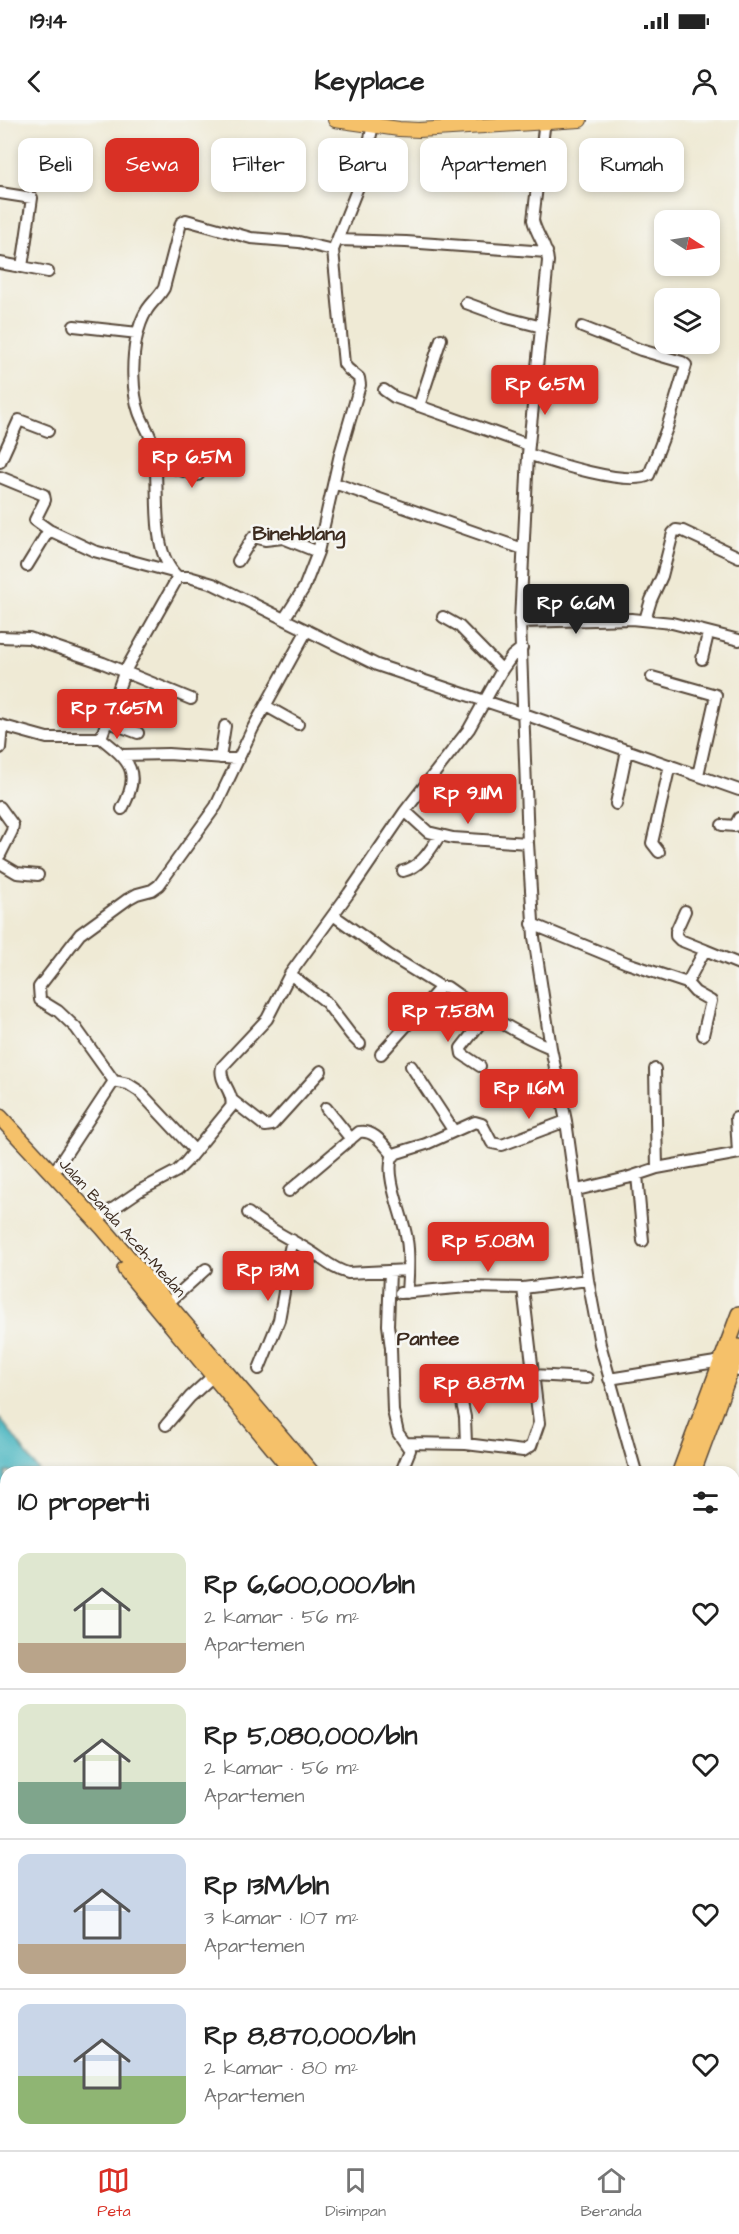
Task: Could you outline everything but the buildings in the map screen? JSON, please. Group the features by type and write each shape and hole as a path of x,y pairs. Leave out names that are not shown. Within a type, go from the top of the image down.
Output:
{"highway":[{"name":"Jalan Banda Aceh-Medan","path":"0,1117 168,1303 289,1466"},
{"name":"Jalan Banda Aceh-Medan","path":"0,1130 305,1466"},
{"path":"695,1466 731,1366 739,1314"},
{"path":"683,1466 739,1347"}],"main road":[{"path":"335,120 419,130 580,120"}],"street":[{"path":"544,121 533,219 547,252 542,327 528,449 520,622 532,924 551,1048 566,1121 588,1280 609,1379 634,1466"},
{"path":"284,619 304,588 318,552 340,454 360,386 359,378 344,364 335,245 358,187 373,126"},
{"path":"0,193 32,198 22,267"},
{"path":"176,575 163,551 160,537 156,463 153,444 138,409 134,359 138,333 147,309 164,288 181,222 184,220 251,238 335,245 406,242 547,252"},
{"path":"0,263 48,272"},
{"path":"466,303 507,318 542,327"},
{"path":"74,326 138,333"},
{"path":"384,390 394,397 528,449 557,464 603,475 641,478 649,475 667,428 686,365 582,327"},
{"path":"419,406 441,339"},
{"path":"0,462 19,420 48,431"},
{"path":"156,463 198,475 210,459"},
{"path":"0,477 44,495 45,500 35,520 49,530 94,551 213,584 377,664 739,790"},
{"path":"334,483 523,549"},
{"path":"27,566 49,530"},
{"path":"645,620 662,576 673,533 676,530 715,544 739,557"},
{"path":"238,561 253,537 265,540 283,538 318,552"},
{"path":"101,738 124,673 176,575"},
{"path":"443,617 459,626 502,670"},
{"path":"520,622 645,620 672,623 708,634 739,640"},
{"path":"195,1151 139,1091 128,1084 114,1081 76,1028 58,1011 40,1000 39,987 80,934 128,899 156,888 216,806 253,728 308,630"},
{"path":"702,659 708,634"},
{"path":"0,637 29,638 103,663 191,699"},
{"path":"321,1071 272,1125 265,1126 233,1101 221,1076 222,1067 267,1019 290,974 405,812 469,729 502,670 512,656 522,648"},
{"path":"652,677 716,695 698,775"},
{"path":"266,706 298,724"},
{"path":"106,721 138,733"},
{"path":"0,748 1,726 47,738 101,738 122,755 132,770 127,799 122,809"},
{"path":"220,758 225,726"},
{"path":"616,804 627,750"},
{"path":"122,755 168,754 239,759"},
{"path":"659,852 652,843 670,765"},
{"path":"0,807 13,825 0,855"},
{"path":"405,812 428,832 453,838 528,843"},
{"path":"722,825 735,826 739,818"},
{"path":"403,871 416,866 428,854 440,835"},
{"path":"0,863 17,873 38,875"},
{"path":"685,911 676,931 676,936 680,940 739,964"},
{"path":"333,915 389,955 441,987 447,987 486,1016 524,1037 551,1048"},
{"path":"532,924 627,963 687,983 695,992 711,1000 703,1035"},
{"path":"687,983 705,950"},
{"path":"290,974 325,1001 360,1044"},
{"path":"381,1054 441,987"},
{"path":"480,1066 462,1054 461,1048 486,1016"},
{"path":"411,1066 453,1130"},
{"path":"654,1069 657,1168"},
{"path":"52,1174 114,1081"},
{"path":"95,1221 140,1191 177,1171 231,1107 233,1101"},
{"path":"326,1108 351,1139"},
{"path":"576,1190 657,1168 739,1153 736,1118"},
{"path":"407,1293 407,1238 391,1173 391,1162 394,1156 426,1144 453,1130 479,1122 492,1143 502,1145 566,1121"},
{"path":"290,1191 359,1132 366,1131 376,1136 394,1156"},
{"path":"637,1175 643,1240"},
{"path":"248,1213 263,1225 292,1240 339,1271 348,1274 408,1270"},
{"path":"259,1369 279,1320 285,1271 292,1240"},
{"path":"168,1303 206,1269"},
{"path":"390,1271 388,1325 393,1411 398,1433 411,1453 404,1466"},
{"path":"390,1294 468,1287 523,1288 588,1280"},
{"path":"406,1443 466,1444 523,1451 531,1446 539,1423 523,1288"},
{"path":"609,1379 731,1366"},
{"path":"166,1425 190,1397 218,1371"},
{"path":"533,1375 587,1378"},
{"path":"459,1389 465,1417 466,1444"}],"water":[{"path":"0,1418 35,1466 0,1466"}],"district":[{"name":"Binehblang","path":"299,533"},
{"name":"Pantee","path":"428,1338"}]}
